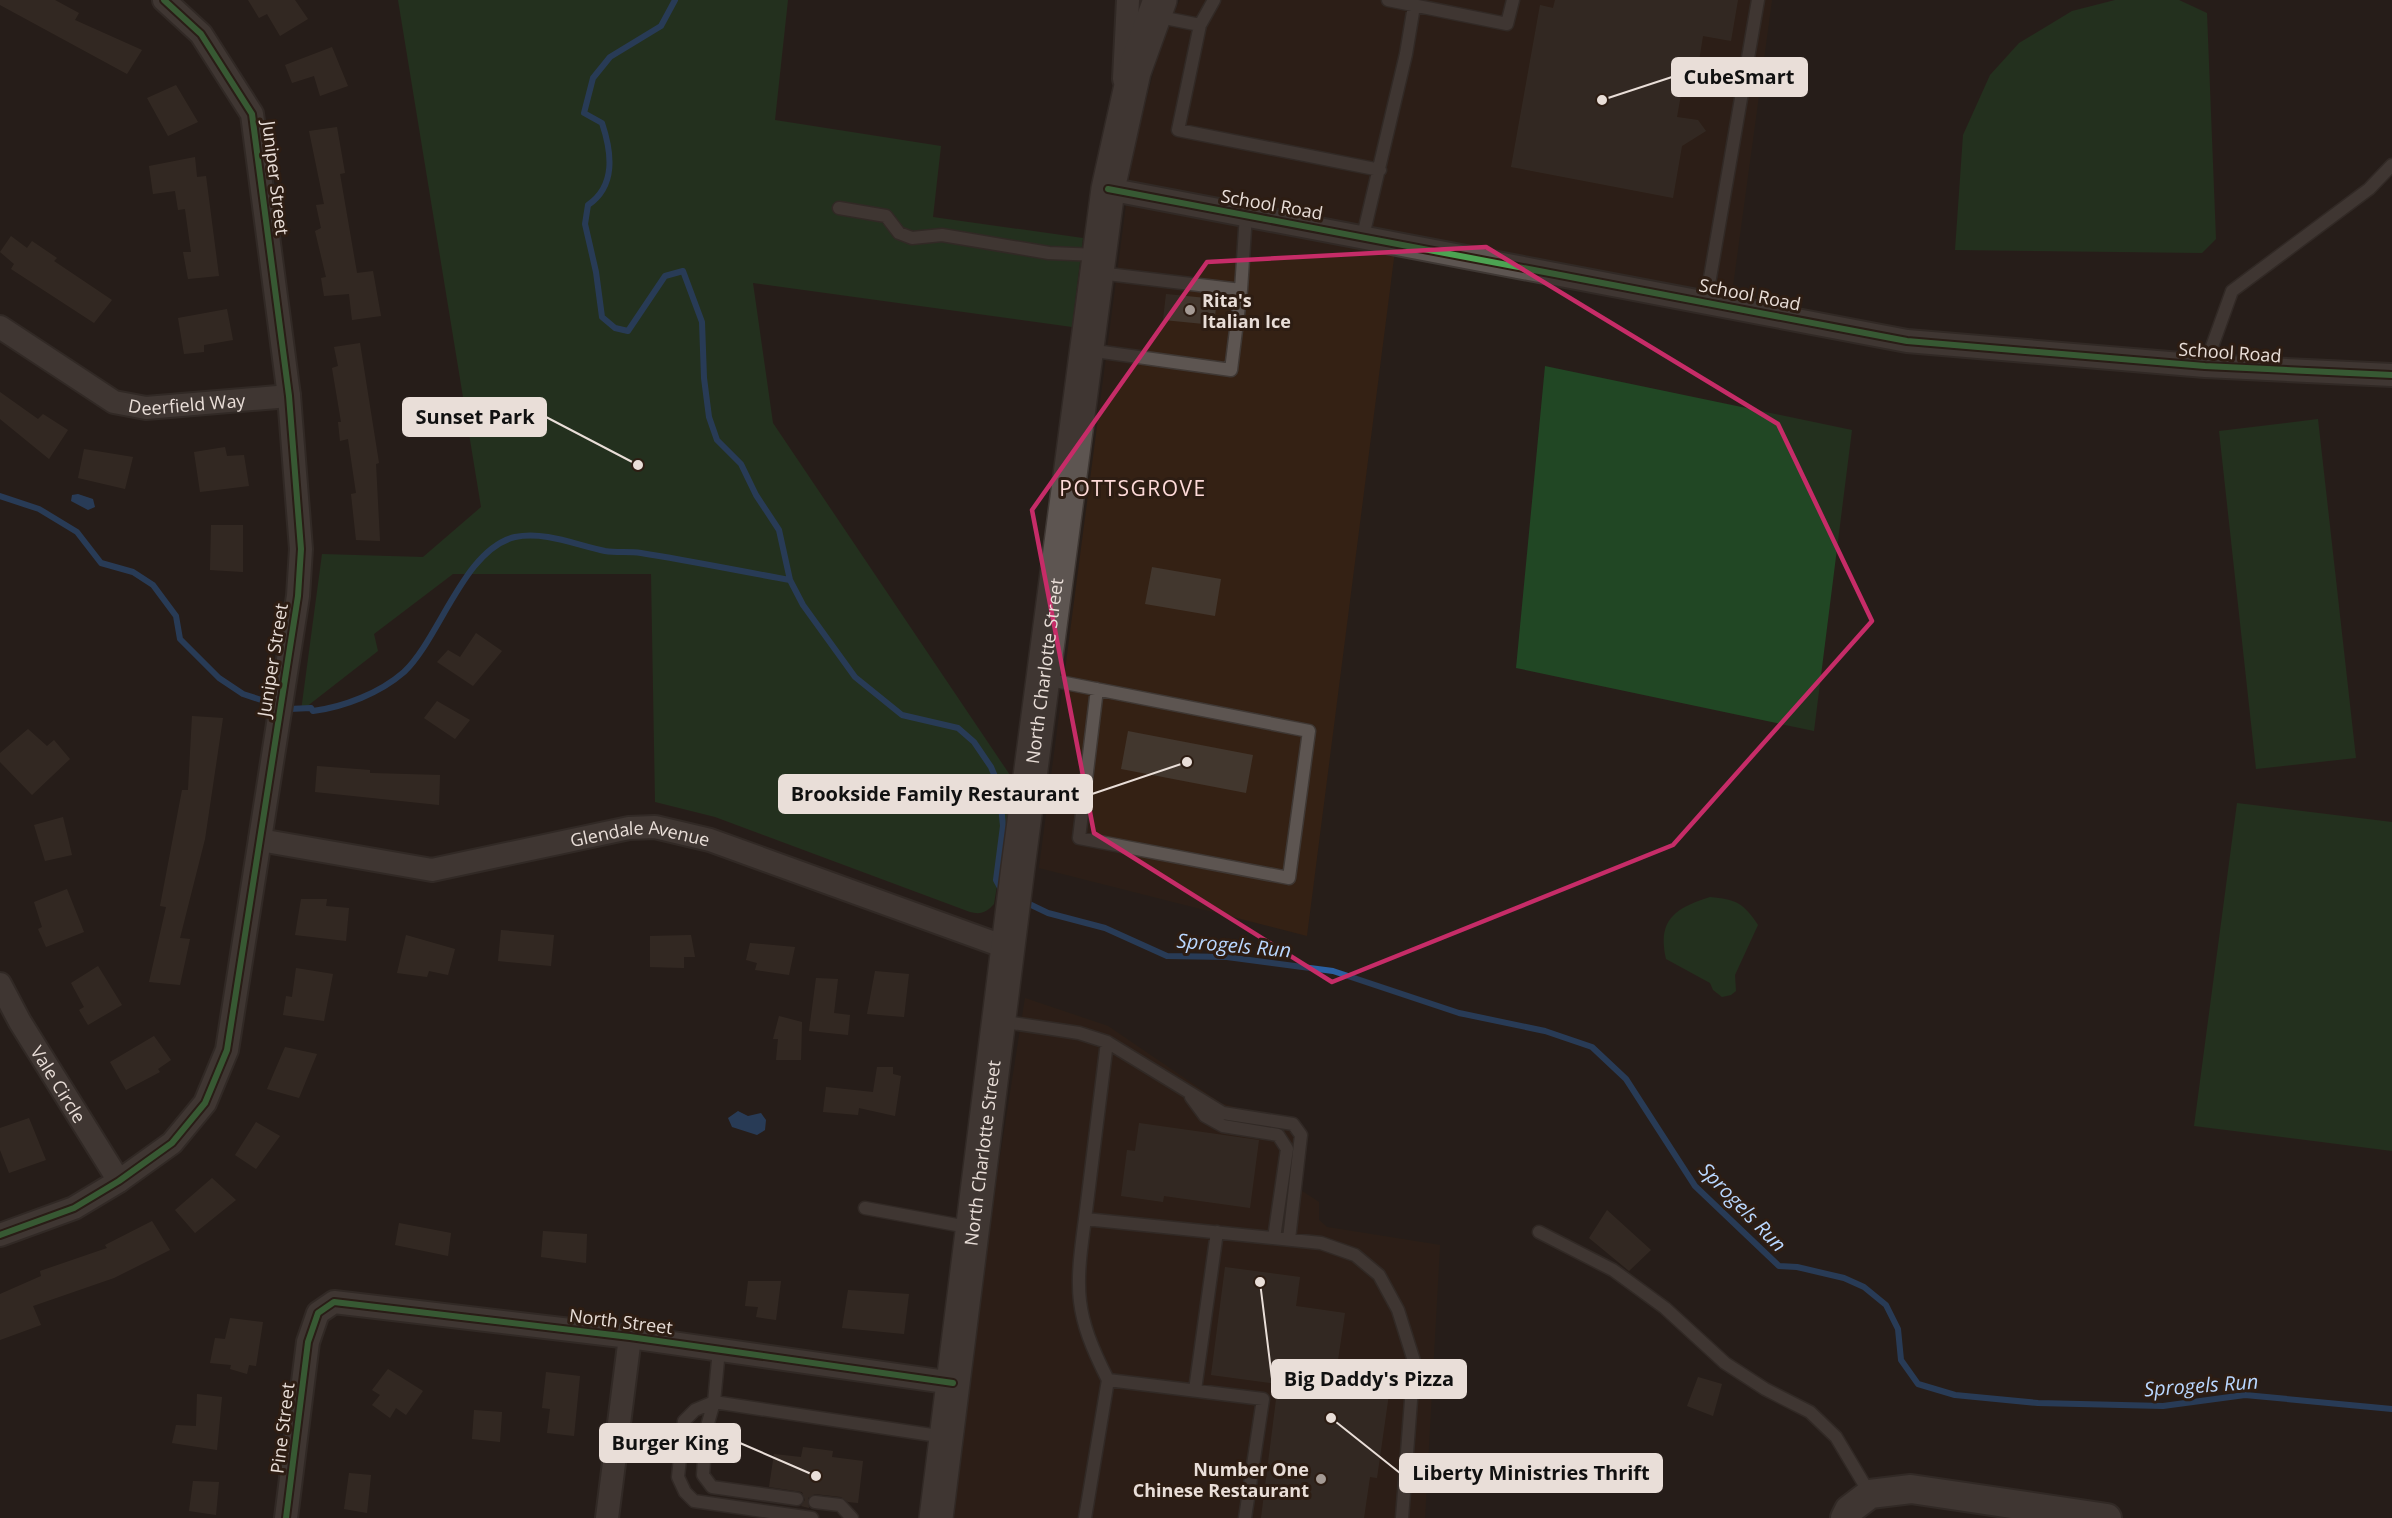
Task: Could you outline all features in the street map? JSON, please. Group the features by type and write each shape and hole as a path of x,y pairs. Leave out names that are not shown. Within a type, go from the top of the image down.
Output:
{"main road":[{"name":"North Charlotte Street","path":"940,1517 946,1437 1012,912 1108,189 1147,5"}],"street":[{"name":"Juniper Street","path":"0,1235 74,1208 119,1181 172,1143 206,1103 227,1050 296,608 301,549 289,396 252,114 201,33 164,0"},
{"name":"School Road","path":"1108,189 1907,340 2205,366 2392,375"},
{"name":"Deerfield Way","path":"0,327 114,402 146,408 289,396"},
{"name":"Glendale Avenue","path":"260,840 432,870 629,828 655,827 710,840 1008,948"},
{"name":"Vale Circle","path":"0,984 20,1022 119,1181"},
{"name":"North Street","path":"308,1342 318,1313 334,1302 630,1337 953,1383"},
{"path":"607,1518 630,1337"},
{"name":"Pine Street","path":"286,1518 308,1342"},
{"path":"1855,1507 1911,1489 2107,1518"}],"lane":[{"path":"1214,0 1200,25 1179,130 1380,170"},
{"path":"1388,0 1507,24 1513,0"},
{"path":"1706,301 1758,0"},
{"path":"1147,5 1200,25"},
{"path":"1363,236 1406,54 1414,6"},
{"path":"2205,366 2232,291 2369,189 2392,165"},
{"path":"839,208 886,216 899,233 912,238 942,235 1241,290"},
{"path":"1086,350 1232,370 1241,290 1246,214"},
{"path":"1044,679 1097,689 1309,731 1289,878 1078,838 1097,689"},
{"path":"999,1021 1078,1033 1107,1042 1223,1113 1293,1124 1301,1136 1290,1239"},
{"path":"1085,1518 1108,1380 1094,1352 1080,1314 1077,1278 1107,1042"},
{"path":"1185,1090 1205,1116 1223,1126 1278,1135 1287,1149 1274,1238"},
{"path":"865,1208 973,1228"},
{"path":"1085,1219 1321,1243 1355,1255 1379,1275 1398,1310 1414,1361 1402,1518"},
{"path":"1195,1390 1217,1232"},
{"path":"1539,1232 1613,1270 1665,1308 1725,1363 1765,1389 1810,1412 1836,1437 1855,1507"},
{"path":"719,1350 714,1402 706,1430 703,1475 712,1487 797,1499"},
{"path":"1108,1380 1263,1399 1245,1518"},
{"path":"812,1518 694,1501 685,1492 678,1477 684,1421 695,1410 714,1402 946,1437"},
{"path":"815,1502 840,1505 852,1518"}],"highlighted area":[{"path":"1486,247 1778,424 1872,621 1673,845 1332,982 1094,833 1032,510 1207,262"}],"shaded area":[{"path":"1180,0 1772,0 1732,293 1396,243 1307,936 1039,868 1133,152 1162,39"},
{"path":"1025,998 1108,1026 1221,1103 1293,1124 1300,1121 1299,1189 1319,1202 1319,1220 1327,1227 1440,1245 1425,1518 943,1518"}],"green space":[{"path":"398,0 788,0 775,120 941,146 933,217 1083,238 1072,327 753,283 773,423 1014,781 994,904 986,911 970,912 715,817 655,802 651,574 453,574 374,634 378,651 301,711 322,554 423,557 481,507"},
{"path":"2115,0 2179,0 2207,13 2216,239 2202,253 1955,250 1963,135 1990,75 2019,43 2072,11"},
{"path":"1545,366 1852,430 1814,731 1516,668"},
{"path":"2318,419 2356,758 2256,769 2219,431"},
{"path":"2237,803 2392,822 2392,1151 2194,1126"},
{"path":"1710,897 1726,899 1738,904 1758,925 1735,975 1736,991 1722,997 1713,990 1710,983 1666,959 1664,946 1667,925 1678,911"}],"water":[{"path":"78,494 93,499 95,507 88,510 71,501 72,495"},
{"path":"738,1111 748,1116 761,1113 766,1120 765,1130 757,1135 732,1127 728,1118"}],"building":[{"path":"0,0 55,0 79,13 75,20 142,50 127,74 0,5"},
{"path":"248,0 295,0 308,19 280,36 267,14 259,18"},
{"path":"1555,0 1738,0 1731,41 1703,36 1697,73 1683,83 1677,117 1698,120 1706,131 1682,146 1673,198 1511,167 1540,5 1553,8"},
{"path":"332,47 348,86 320,96 314,76 292,83 285,65"},
{"path":"176,85 198,122 168,136 147,98"},
{"path":"337,127 345,173 340,174 357,273 373,271 381,316 352,320 349,294 324,296 321,278 326,277 315,231 321,228 316,205 324,204 309,131"},
{"path":"195,157 197,177 206,176 219,276 188,279 183,252 191,252 185,209 178,210 175,191 153,194 149,166"},
{"path":"11,236 27,248 32,241 57,258 54,261 112,300 94,323 11,269 14,264 0,252"},
{"name":"Rita's Italian Ice","path":"1166,294 1217,299 1214,325 1163,320"},
{"path":"227,309 233,340 204,345 204,352 184,354 178,318"},
{"path":"360,343 379,463 376,464 380,541 356,540 351,494 356,493 348,439 340,441 338,422 341,422 332,368 338,366 334,347"},
{"path":"0,392 38,419 43,414 68,430 49,459 0,419"},
{"path":"225,447 227,456 244,455 249,486 200,492 194,452"},
{"path":"84,449 133,457 125,489 78,478"},
{"path":"211,525 243,525 243,572 210,570"},
{"path":"1152,567 1221,579 1215,616 1145,604"},
{"path":"476,633 502,651 473,686 437,662 448,650 460,657"},
{"path":"437,701 470,720 455,739 424,718"},
{"path":"192,716 223,718 205,839 180,938 190,939 180,985 149,982 166,907 160,906 182,790 188,790"},
{"path":"28,729 47,746 54,740 70,759 32,795 0,762 0,753"},
{"path":"1128,731 1253,755 1246,793 1121,769"},
{"path":"317,766 370,770 370,773 440,775 439,805 315,792"},
{"path":"63,817 72,855 45,861 34,825"},
{"path":"67,889 84,932 46,947 38,929 42,927 34,902"},
{"path":"301,899 327,899 326,906 349,908 346,941 295,935"},
{"path":"501,930 554,935 551,966 498,961"},
{"path":"406,935 455,949 448,975 429,971 427,977 397,973"},
{"path":"691,935 695,957 684,957 684,968 650,967 650,936"},
{"path":"750,943 795,947 789,975 755,970 757,963 746,960"},
{"path":"98,966 122,1005 88,1025 79,1010 84,1007 71,983"},
{"path":"296,968 333,974 324,1021 283,1015 286,996 292,997"},
{"path":"875,971 909,974 904,1017 867,1014"},
{"path":"816,978 838,979 834,1013 850,1015 848,1035 809,1031"},
{"path":"779,1016 802,1022 801,1060 776,1060 778,1039 773,1039"},
{"path":"154,1036 171,1060 158,1069 160,1072 126,1090 110,1062"},
{"path":"285,1047 317,1054 299,1098 267,1089"},
{"path":"877,1067 893,1067 893,1074 901,1076 895,1116 859,1108 858,1115 823,1112 826,1087 873,1092"},
{"path":"29,1118 46,1160 9,1173 0,1150 0,1128"},
{"path":"256,1122 280,1136 256,1169 235,1155"},
{"path":"1139,1123 1259,1140 1250,1208 1164,1196 1163,1202 1121,1196 1127,1150 1135,1151"},
{"path":"212,1178 236,1200 195,1233 175,1210"},
{"path":"1607,1210 1651,1250 1629,1271 1589,1238"},
{"path":"152,1221 170,1250 114,1278 33,1306 41,1325 0,1340 0,1294 41,1276 40,1271 107,1248 105,1245"},
{"path":"399,1223 451,1233 448,1256 395,1245"},
{"path":"543,1231 587,1234 586,1263 541,1257"},
{"path":"1225,1267 1300,1277 1296,1306 1345,1313 1335,1380 1390,1387 1377,1478 1370,1477 1364,1518 1261,1518 1278,1384 1211,1375"},
{"path":"748,1281 781,1281 776,1320 756,1317 758,1307 745,1306"},
{"path":"848,1290 909,1294 904,1334 842,1328"},
{"path":"230,1318 263,1322 256,1366 249,1365 247,1374 230,1369 231,1365 210,1363 215,1338 225,1339"},
{"path":"388,1369 423,1391 406,1415 396,1408 390,1418 372,1405 380,1395 372,1390"},
{"path":"546,1372 580,1376 574,1436 547,1433 550,1409 542,1408"},
{"path":"1698,1377 1722,1384 1713,1416 1687,1406"},
{"path":"197,1394 222,1397 217,1450 172,1443 176,1425 196,1426"},
{"path":"474,1410 502,1412 500,1442 472,1439"},
{"path":"803,1447 833,1451 832,1457 863,1461 858,1503 848,1502 841,1497 815,1494 808,1498 809,1508 801,1506 805,1500 802,1492 769,1487 774,1454 801,1457"},
{"path":"349,1473 371,1475 367,1513 344,1509"},
{"path":"193,1481 219,1482 216,1515 189,1511"}],"waterway":[{"name":"Sprogels Run","path":"675,0 661,26 610,57 593,78 584,113 602,123 609,157 607,179 597,197 588,205 585,224 596,272 602,317 615,328 628,331 665,276 683,271 702,322 704,378 709,417 717,440 741,464 756,495 779,530 790,580 803,605 855,677 902,715 958,728 974,742 991,767 999,786 1003,826 996,880 1002,891"},
{"path":"0,496 39,509 77,532 101,563 133,572 153,585 176,616 180,639 219,678 243,694 289,709 311,708 313,711 337,706 373,693 394,680 417,657 454,596 481,558 497,545 515,537 549,537 605,551 641,553 790,580"},
{"name":"Sprogels Run","path":"1025,902 1048,913 1105,928 1167,956 1227,957 1333,971 1459,1013 1545,1031 1592,1047 1626,1079 1695,1186 1779,1266 1797,1267 1844,1278 1864,1287 1886,1305 1898,1329 1901,1360 1918,1384 1955,1395 2038,1403 2163,1406 2245,1395 2392,1409"}],"cycle path":[{"path":"0,1235 74,1208 119,1181 172,1143 205,1103 227,1050 298,596 301,549 289,396 252,114 201,34 164,0"},
{"path":"1108,189 1907,341 2205,366 2392,375"},
{"path":"286,1518 308,1342 318,1313 334,1302 630,1337 953,1383"}],"place":[{"name":"CubeSmart","path":"1602,100"},
{"name":"Rita's Italian Ice","path":"1190,310"},
{"name":"Sunset Park","path":"638,465"},
{"name":"Brookside Family Restaurant","path":"1187,762"},
{"name":"Big Daddy's Pizza","path":"1260,1282"},
{"name":"Liberty Ministries Thrift","path":"1331,1418"},
{"name":"Burger King","path":"816,1476"},
{"name":"Number One Chinese Restaurant","path":"1321,1479"}],"district":[{"name":"POTTSGROVE","path":"1133,488"}]}
